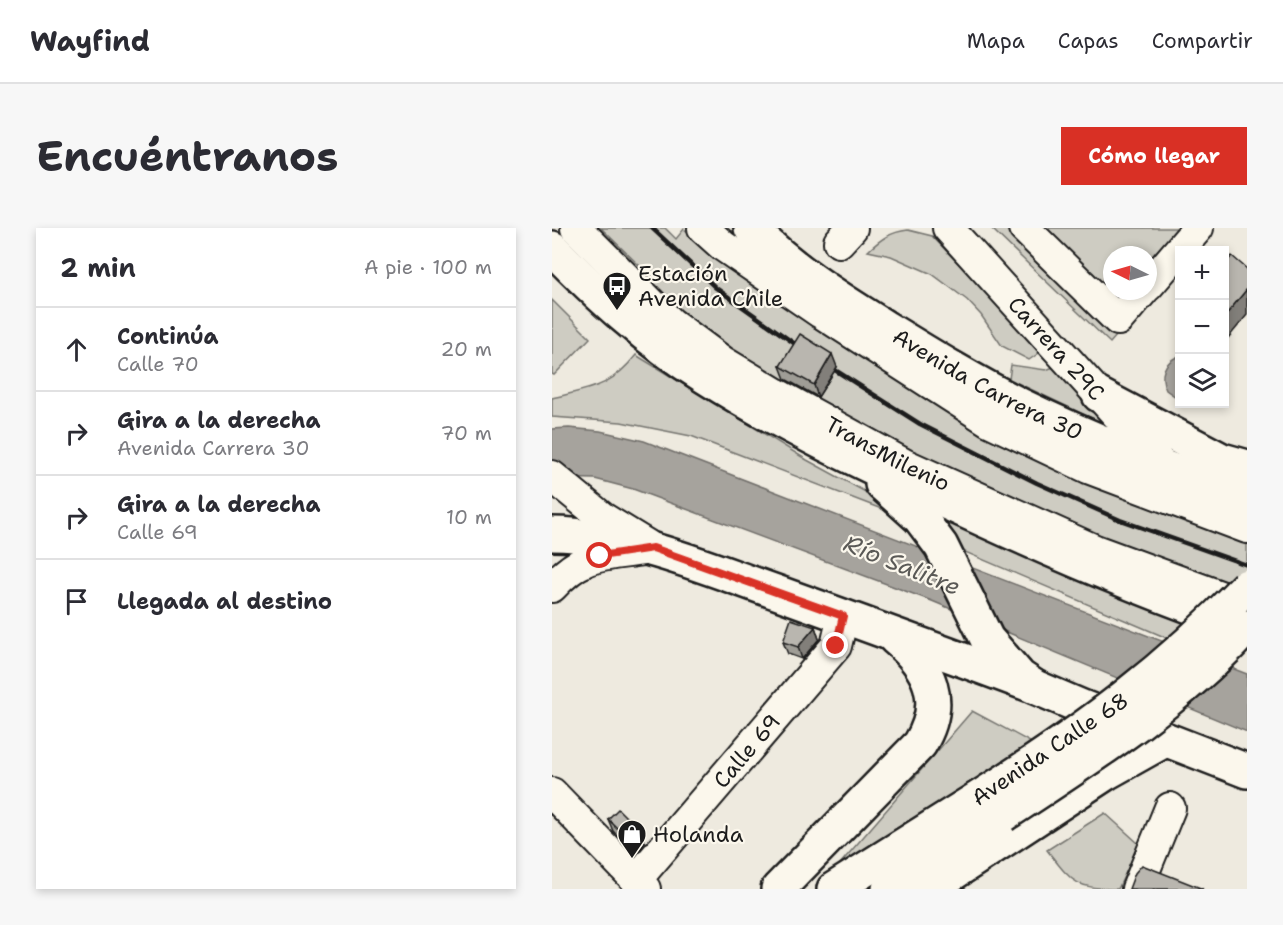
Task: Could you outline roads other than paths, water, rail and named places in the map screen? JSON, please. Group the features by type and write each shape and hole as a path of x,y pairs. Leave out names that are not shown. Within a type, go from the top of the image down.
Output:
{"main road":[{"name":"Avenida Carrera 30","path":"752,228 779,254 820,286 933,358 1019,404 1166,469 1247,499"},
{"path":"552,248 617,312 704,376 846,455 1121,581 1247,627"},
{"path":"1099,394 1222,460 1247,467"},
{"path":"846,455 907,504 941,546 956,572 987,639 1009,667 1035,687"},
{"path":"552,534 598,536 653,548 884,630 1247,771"},
{"name":"Avenida Calle 68","path":"889,889 1068,742 1150,680 1202,634 1247,586"},
{"name":"Avenida Calle 68","path":"834,889 1124,736 1182,691 1247,627"},
{"path":"777,889 920,744 927,733 932,717 932,687 927,672 910,651 884,630"},
{"path":"929,889 1106,773 1165,740"}],"street":[{"name":"TransMilenio","path":"576,228 671,323 722,361 775,393 904,464 1095,550 1247,606"},
{"path":"703,228 723,246 821,313 989,421 1088,468 1247,528"},
{"name":"Carrera 29C","path":"948,228 1166,469"},
{"path":"1024,228 1118,320 1135,300"},
{"path":"1157,276 1198,228"},
{"path":"560,483 603,518 653,548"},
{"path":"552,587 579,561 595,556 653,548"},
{"name":"Calle 69","path":"640,884 836,646 843,616"},
{"path":"552,793 640,884"},
{"path":"1137,889 1170,808"}],"water":[{"path":"1174,359 1175,396 1166,390 1163,379 1166,365"},
{"name":"Río Salitre","path":"552,429 600,431 644,441 1247,674 1247,732 932,601 633,489 595,479 552,478"}],"railway":[{"path":"652,228 716,288 805,351 920,424 1037,483 1120,520 1247,565"}],"place":[{"name":"Estación Avenida Chile","path":"617,312"},
{"name":"Holanda","path":"632,860"}]}
